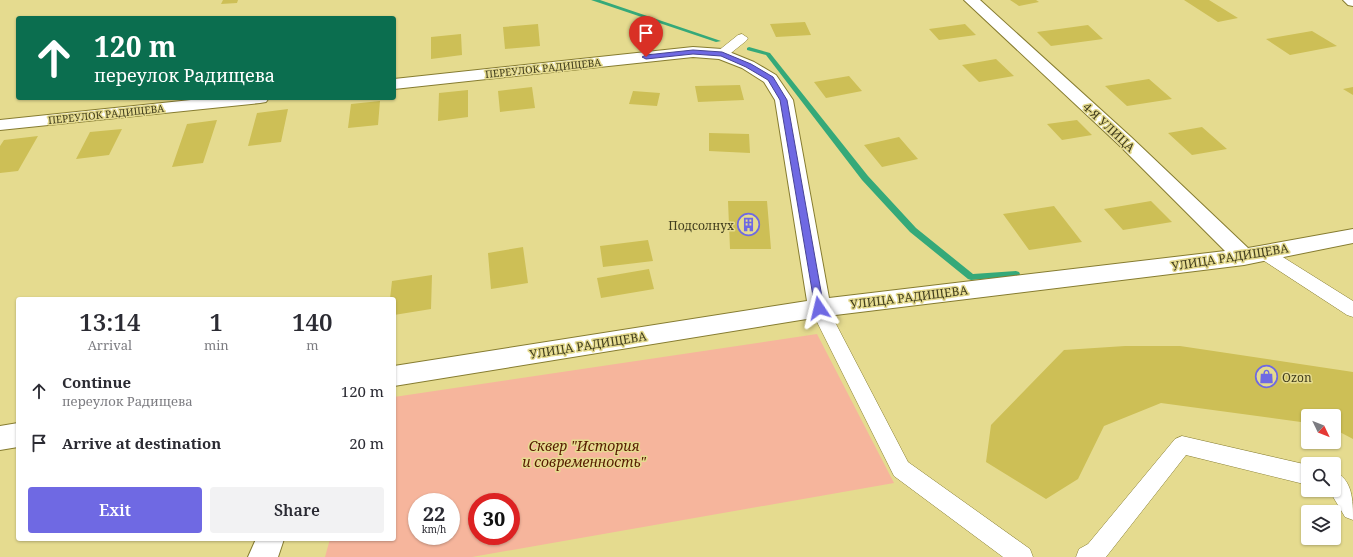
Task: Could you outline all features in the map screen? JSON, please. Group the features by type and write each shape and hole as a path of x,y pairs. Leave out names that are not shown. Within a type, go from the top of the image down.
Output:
{"street":[{"name":"4-Я УЛИЦА","path":"971,0 1125,141 1254,255"},
{"name":"ПЕРЕУЛОК РАДИЩЕВА","path":"396,84 693,52 722,54 748,65 770,79 784,100 819,308"},
{"name":"ПЕРЕУЛОК РАДИЩЕВА","path":"0,125 241,100"},
{"name":"УЛИЦА РАДИЩЕВА","path":"396,376 819,308 1254,255 1353,236"},
{"path":"0,438 16,435"},
{"path":"263,557 269,541"}],"lane":[{"path":"722,54 742,38"},
{"path":"1254,255 1353,310"},
{"path":"819,308 901,469 1022,557"},
{"path":"1087,557 1096,552 1182,445 1301,473"},
{"path":"1341,490 1353,510"}],"green space":[{"name":"Сквер \"История и современность\"","path":"817,334 894,483 472,557 325,557 329,541 396,541 396,397"}],"building":[{"path":"223,0 238,0 237,3 221,4"},
{"path":"1010,0 1036,0 1039,2 1019,6"},
{"path":"1184,0 1209,0 1238,18 1218,22"},
{"path":"805,22 811,35 776,37 770,24"},
{"path":"538,24 540,46 505,49 503,27"},
{"path":"965,24 976,35 939,40 929,29"},
{"path":"1088,25 1103,39 1051,46 1037,32"},
{"path":"1312,31 1337,46 1290,55 1266,39"},
{"path":"461,34 462,55 431,59 431,37"},
{"path":"996,59 1014,76 979,82 962,65"},
{"path":"849,76 862,91 826,98 814,82"},
{"path":"1149,79 1172,99 1127,106 1105,86"},
{"path":"740,85 744,100 698,102 695,86"},
{"path":"532,87 535,108 500,112 498,91"},
{"path":"1353,87 1353,95 1343,89"},
{"path":"468,90 468,117 438,121 439,93"},
{"path":"633,91 660,93 657,106 629,104"},
{"path":"380,101 378,125 348,128 351,104"},
{"path":"288,109 281,142 248,146 257,113"},
{"path":"217,120 203,163 172,167 187,124"},
{"path":"1077,120 1092,135 1062,140 1047,124"},
{"path":"1202,127 1227,149 1192,155 1168,133"},
{"path":"122,129 109,155 76,159 90,132"},
{"path":"709,133 749,134 750,153 709,151"},
{"path":"38,136 18,171 0,173 0,146 4,140"},
{"path":"899,137 918,159 882,167 864,145"},
{"name":"Подсолнух","path":"728,201 767,201 771,249 730,249"},
{"path":"1151,201 1172,222 1123,230 1104,209"},
{"path":"1054,206 1082,242 1029,250 1003,214"},
{"path":"648,240 653,261 603,267 600,246"},
{"path":"523,247 528,283 491,289 488,253"},
{"path":"649,269 654,289 601,298 597,278"},
{"path":"432,275 431,309 396,315 396,297 390,297 392,281"},
{"path":"1125,346 1180,346 1353,372 1353,439 1341,433 1341,409 1301,409 1301,422 1161,403 1104,426 1078,479 1046,499 986,462 991,425 1064,350"}],"waterway":[{"path":"594,0 718,41"},
{"path":"749,49 768,54 865,178 913,230 971,277 1016,274"}],"place":[{"name":"Подсолнух","path":"749,225"},
{"name":"Ozon","path":"1266,377"}],"route":[{"path":"646,57 693,52 722,54 748,65 770,79 784,100 819,308"}]}
